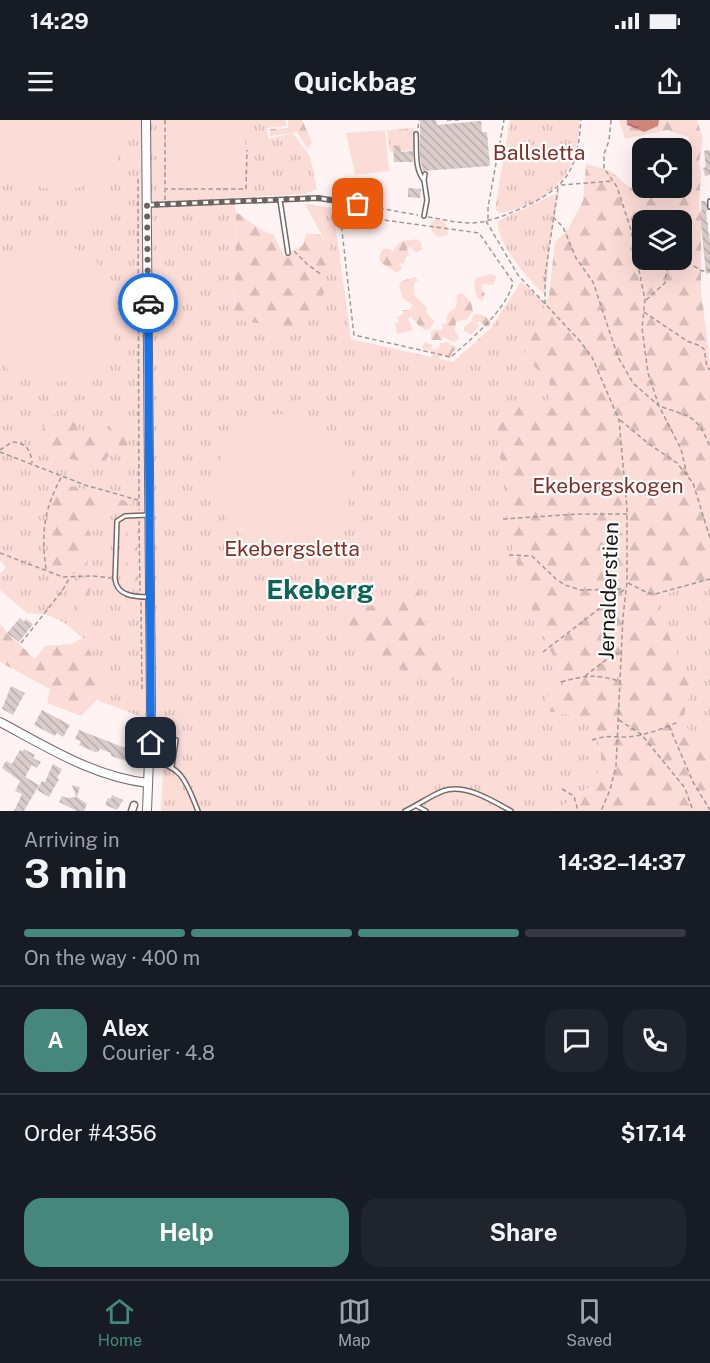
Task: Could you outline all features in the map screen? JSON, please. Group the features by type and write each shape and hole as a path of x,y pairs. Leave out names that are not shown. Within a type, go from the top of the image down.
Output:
{"street":[{"path":"146,120 150,597 150,762 147,811"},
{"path":"0,722 90,768 126,780 148,783"}],"lane":[{"path":"416,134 419,170 424,180"},
{"path":"424,216 427,200 425,174"},
{"path":"147,205 318,198 368,206"},
{"path":"280,200 288,253"},
{"path":"710,201 710,207"},
{"path":"149,515 125,516 116,524 115,579 121,592 150,597"},
{"path":"172,766 176,741"},
{"path":"150,762 172,766 179,772 198,811"},
{"path":"405,811 443,791 459,789 511,811"},
{"path":"417,806 426,811"}],"path":[{"path":"165,120 165,205"},
{"path":"416,134 419,120"},
{"path":"447,120 461,120"},
{"path":"504,120 487,220 521,208 559,186 576,158 581,120"},
{"path":"611,120 604,159 607,174 617,187 631,230 645,300 642,328 648,373 658,406 681,449 687,475"},
{"path":"165,189 246,189 247,150"},
{"path":"138,177 142,691"},
{"path":"559,186 614,181"},
{"path":"545,305 544,283 559,186"},
{"path":"340,214 478,233 513,282 512,289 486,324 451,357 354,335 340,214"},
{"path":"553,217 563,227 576,258 593,282 618,357 633,383 658,406 695,419 710,447"},
{"name":"Jernalderstien","path":"487,220 513,268 592,357 619,420 627,514 627,582 618,736 613,779 601,811"},
{"path":"288,253 294,251 322,275"},
{"path":"692,265 702,271 710,270"},
{"path":"645,300 665,283 667,270"},
{"path":"643,312 687,341 704,349 707,367 710,370"},
{"path":"619,420 649,444 677,462 693,483 710,538"},
{"path":"0,451 12,442 23,443 28,448 32,464"},
{"path":"0,451 85,485 139,500"},
{"path":"46,570 43,541 45,514 49,500 62,476"},
{"path":"503,519 577,514 627,514"},
{"path":"0,553 58,576 69,578 93,576 115,579"},
{"path":"509,555 532,556 556,579 581,590 626,589"},
{"path":"21,643 62,591 69,578"},
{"path":"627,582 652,594 710,579"},
{"path":"543,652 626,589"},
{"path":"584,676 611,656 622,652"},
{"path":"561,682 596,675 620,681"},
{"path":"618,720 641,734 685,788 693,811"},
{"path":"592,740 612,735 625,737 653,732 678,722"},
{"path":"669,726 693,782 710,810"},
{"path":"562,789 574,796 578,811"}],"green space":[{"name":"Ekebergsletta","path":"0,120 286,120 286,126 267,128 268,139 293,133 310,157 317,189 305,194 233,198 236,212 234,319 329,248 305,204 333,208 351,339 453,362 491,328 521,282 546,304 524,357 549,380 551,401 520,406 496,426 512,546 524,592 565,683 558,691 547,696 551,712 578,717 593,724 599,748 601,762 599,771 584,792 553,811 161,811 165,726 97,700 109,687 83,638 63,622 48,615 27,613 0,590 0,574 6,567 0,560"},
{"path":"0,120 128,120 126,141 118,158 105,173 90,183 72,189 53,190 34,185 17,174 5,161 0,152"},
{"path":"166,120 245,120 245,188 166,188"},
{"path":"288,120 302,120 312,142 308,149 297,132 270,136 270,129 288,128"},
{"name":"Ballsletta","path":"510,120 580,120 579,134 568,170 554,188 531,203 500,213 496,210 496,203"},
{"name":"Ekebergskogen","path":"619,120 697,120 703,139 699,162 701,172 699,206 708,223 701,226 701,290 710,361 710,580 658,596 657,607 691,688 683,720 693,739 710,738 710,811 553,811 577,797 590,785 599,770 600,752 593,724 578,717 551,712 544,703 547,696 558,691 565,683 524,592 512,546 496,426 520,406 551,400 549,380 524,357 549,295 555,242 568,229 583,201 586,164 611,171 632,188 632,198 692,198 692,138 667,130 625,139"},
{"path":"414,128 416,150 390,152 387,130"},
{"path":"385,130 389,171 355,175 346,133"},
{"path":"544,168 555,184 539,195 528,180"},
{"path":"68,192 111,193 111,227 67,226"},
{"name":"Ballsletta","path":"559,192 550,246 546,292 543,293 529,279 507,249 498,229 498,221"},
{"path":"236,212 273,234 284,256 303,245 306,233 321,235 329,248 324,293 302,331 234,319"},
{"path":"436,220 443,221 448,235 437,237 431,229 431,224"},
{"path":"417,239 422,249 416,253 411,247 407,248 409,255 404,263 400,264 402,268 397,273 380,262 383,249 390,249 393,252 400,243"},
{"path":"37,243 69,246 94,260 110,280 117,305 116,330 106,354 87,372 59,382 27,379 13,373 0,363 0,262 21,248"},
{"path":"490,274 497,276 493,285 483,284 482,289 485,295 482,301 477,298 474,284 476,278"},
{"path":"415,277 418,280 414,284 414,295 427,307 426,312 434,321 431,328 425,330 411,317 408,318 413,330 397,334 395,324 399,322 397,317 403,314 402,310 410,310 412,305 402,297 399,286 402,281"},
{"path":"462,293 471,302 473,311 467,319 456,322 455,330 459,339 454,342 443,337 442,340 431,340 431,332 435,329 440,330 443,328 442,324 447,323 446,318 450,311 456,308 457,295"},
{"path":"477,314 491,321 489,327 479,321 477,323 479,326 472,334 464,331 464,327 471,322 473,315"},
{"path":"425,342 432,345 431,350 439,348 440,343 449,342 457,348 451,358 446,358 443,354 438,360 433,360 430,350 422,349"},
{"path":"284,414 310,419 322,425 332,434 341,444 347,456 352,482 347,508 341,520 332,530 322,539 310,545 284,550 258,545 246,539 236,530 227,520 221,508 216,482 221,456 227,444 236,434 246,425 258,419"},
{"path":"5,415 42,422 41,430 3,423"},
{"path":"50,415 72,417 79,422 77,428 85,432 107,433 110,431 107,427 113,423 127,431 127,451 122,451 120,446 114,445 105,462 110,468 117,466 119,476 109,482 103,478 103,466 93,468 74,460 55,460 43,449 42,444 44,427"},
{"path":"64,485 132,502 129,506 101,507 98,515 90,519 88,529 93,539 85,573 60,572 53,565 50,557 47,537 50,507"},
{"path":"137,521 138,583 136,583 127,581 126,576 126,525"},
{"path":"83,578 90,582 90,591 88,603 82,614 76,607 74,593 76,580"},
{"path":"710,580 710,738 693,739 683,720 691,688 657,607 658,596"},
{"path":"419,586 421,612 431,636 446,655 454,679 439,686 391,665 344,624 348,610 381,604 406,590"},
{"path":"0,623 7,633 35,659 45,646 71,644 83,638 109,687 81,716 47,703 50,689 0,662"}],"water":[{"path":"627,120 659,120 658,126 644,132 627,125"}],"building":[{"path":"420,120 436,120 437,125 481,121 482,132 487,132 490,166 423,171 420,158"},
{"path":"400,145 401,152 413,151 413,162 394,162 393,146"},
{"path":"710,150 710,175 705,176 704,151"},
{"path":"408,188 421,189 420,198 408,197"},
{"path":"701,201 706,201 708,210 706,212 710,242 710,273 706,274 700,213 702,213"},
{"path":"20,618 24,622 26,619 33,624 19,642 7,633"},
{"path":"11,686 25,693 13,715 2,709"},
{"path":"42,710 70,725 63,737 57,733 55,736 34,725"},
{"path":"79,730 138,753 135,764 111,756 111,753 100,749 95,752 79,745 81,741 75,739"},
{"path":"24,749 35,755 33,758 41,762 37,768 32,765 25,777 39,785 24,811 14,811 22,794 15,791 20,781 2,768 6,761 12,764 20,750"},
{"path":"53,764 62,769 49,797 37,790 42,781 45,782"},
{"path":"72,785 80,787 77,797 87,804 84,811 77,811 59,802 62,796 76,797"},
{"path":"112,795 123,800 117,810 105,805"}],"way so far":[{"path":"148,303 147,205 318,198 358,204"}],"district":[{"name":"Ekeberg","path":"320,590"}],"route":[{"path":"148,303 151,743"}]}
